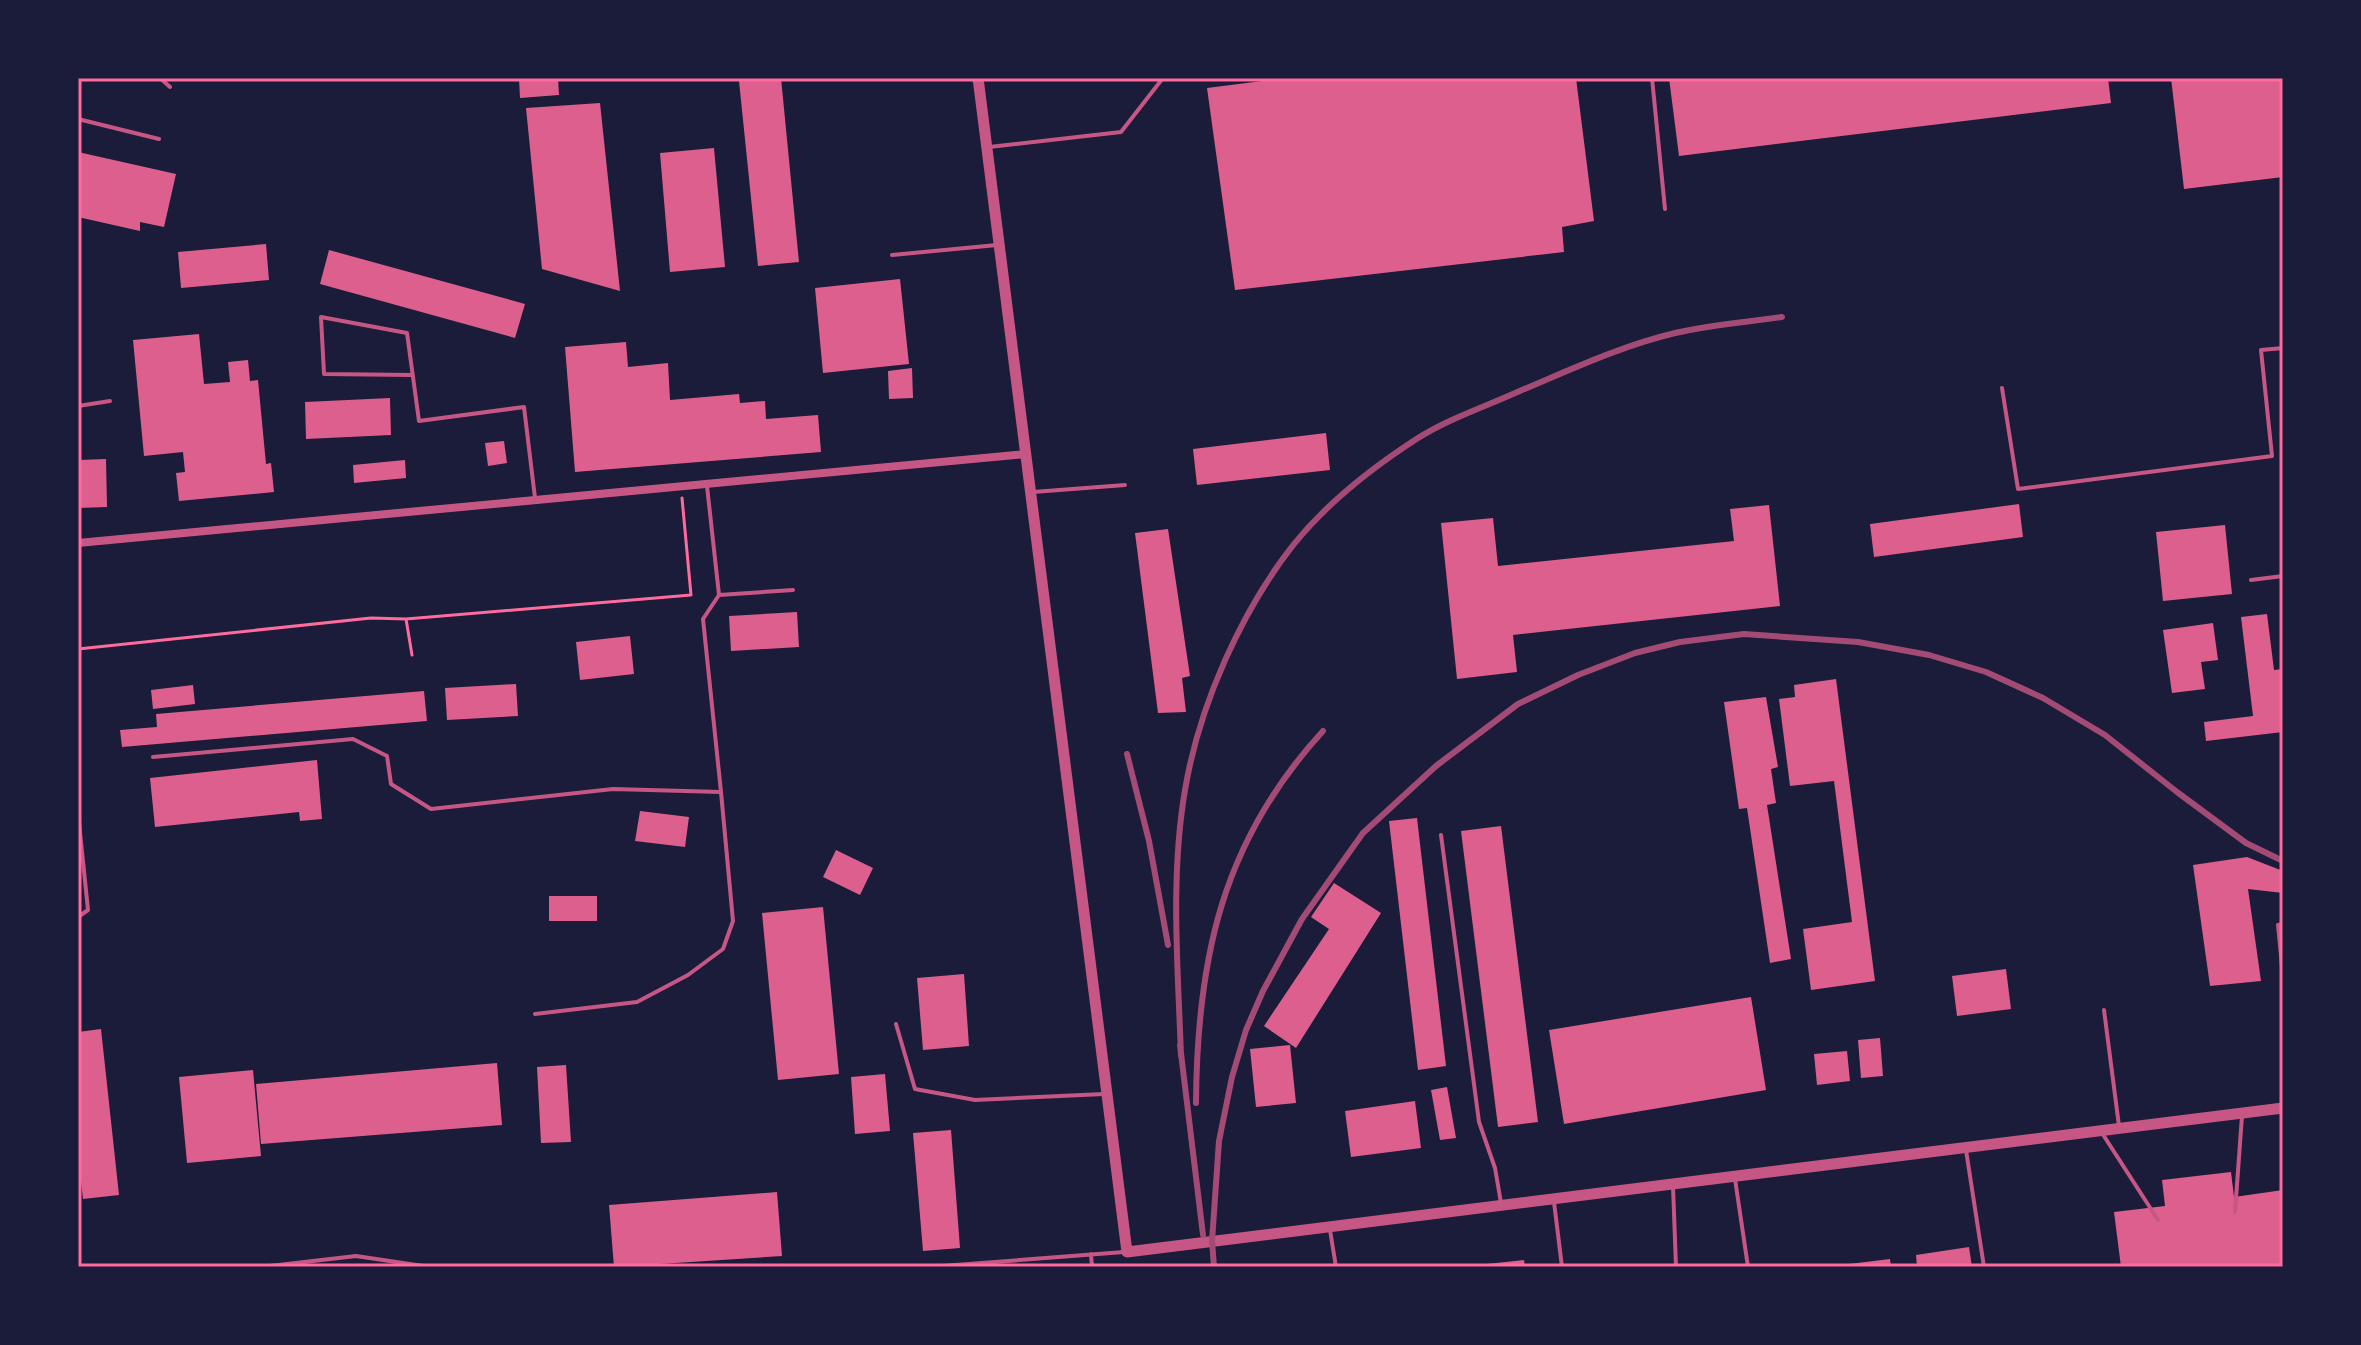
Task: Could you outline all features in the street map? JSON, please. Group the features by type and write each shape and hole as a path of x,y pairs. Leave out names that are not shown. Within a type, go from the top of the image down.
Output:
{"street":[{"path":"978,78 1127,1252 2283,1108"},
{"path":"78,543 1026,454"}],"lane":[{"path":"160,78 170,87"},
{"path":"987,148 1121,132 1163,78"},
{"path":"1652,78 1665,209"},
{"path":"78,119 159,139"},
{"path":"892,255 999,245"},
{"path":"413,375 324,374 321,317 407,333 413,375 419,421 524,407 536,500"},
{"path":"2002,388 2018,489 2272,456 2261,350 2283,348"},
{"path":"78,406 110,401"},
{"path":"535,1014 637,1002 688,975 723,949 733,921 703,619 719,595 707,484"},
{"path":"1031,493 1125,485"},
{"path":"2251,580 2283,576"},
{"path":"719,595 793,590"},
{"path":"153,757 353,739 387,756 391,784 431,809 613,789 721,792"},
{"path":"78,813 88,910 78,917"},
{"path":"1441,835 1479,1122 1495,1168 1501,1205"},
{"path":"2283,924 2278,925 2283,976"},
{"path":"2104,1010 2120,1129"},
{"path":"896,1024 915,1089 975,1100 1106,1094"},
{"path":"2235,1212 2242,1113"},
{"path":"2101,1131 2158,1220"},
{"path":"1966,1148 1984,1267"},
{"path":"1734,1176 1748,1267"},
{"path":"1673,1184 1676,1267"},
{"path":"1554,1199 1562,1267"},
{"path":"1330,1226 1336,1267"},
{"path":"929,1267 1127,1252"},
{"path":"1091,1254 1092,1267"},
{"path":"261,1267 356,1256 430,1267"}],"path":[{"path":"78,649 371,618 406,619 691,595 681,486"},
{"path":"406,619 412,655"}],"building":[{"path":"519,78 558,78 559,95 520,98"},
{"path":"781,78 799,262 758,266 739,81"},
{"path":"1285,78 1576,78 1594,221 1562,227 1564,252 1235,290 1207,88"},
{"path":"1669,78 2108,78 2111,103 1679,156"},
{"path":"2171,78 2283,78 2283,177 2184,189"},
{"path":"600,103 620,291 542,269 526,108"},
{"path":"714,148 725,267 670,272 660,153"},
{"path":"78,152 176,174 164,227 140,222 140,231 78,217"},
{"path":"266,244 269,280 181,288 178,252"},
{"path":"329,250 525,304 515,338 320,284"},
{"path":"900,279 909,364 823,373 815,288"},
{"path":"199,334 204,384 230,382 228,362 248,360 250,381 258,380 266,464 271,463 274,492 179,501 176,473 185,472 183,452 144,456 133,340"},
{"path":"626,342 628,367 668,363 670,400 739,394 740,403 765,401 766,419 818,415 821,452 575,472 565,347"},
{"path":"912,368 913,398 889,399 888,371"},
{"path":"390,398 391,435 306,439 305,402"},
{"path":"1326,433 1330,470 1197,485 1193,449"},
{"path":"504,441 507,463 488,466 485,443"},
{"path":"106,459 107,507 78,508 78,460"},
{"path":"405,460 406,478 354,483 353,465"},
{"path":"2019,504 2023,537 1874,557 1870,524"},
{"path":"1769,505 1780,606 1513,635 1517,672 1457,679 1441,523 1493,518 1498,566 1734,541 1730,509"},
{"path":"2225,525 2232,594 2163,601 2156,532"},
{"path":"1168,529 1190,676 1182,678 1186,712 1158,713 1135,533"},
{"path":"797,612 799,647 731,651 729,616"},
{"path":"2267,614 2274,670 2283,669 2283,732 2206,741 2204,722 2253,716 2241,617"},
{"path":"2213,623 2218,660 2201,662 2205,689 2172,693 2163,630"},
{"path":"630,636 634,674 580,680 576,642"},
{"path":"1836,679 1875,981 1811,990 1803,929 1852,922 1834,781 1790,786 1779,699 1795,697 1794,685"},
{"path":"516,684 518,716 447,720 445,688"},
{"path":"193,685 195,704 153,709 151,690"},
{"path":"424,691 427,721 122,747 120,730 157,727 156,714"},
{"path":"1766,697 1778,767 1771,769 1776,803 1767,805 1791,959 1770,963 1747,808 1739,809 1724,702"},
{"path":"317,760 322,819 300,821 299,812 155,827 150,778"},
{"path":"640,811 689,817 685,847 635,841"},
{"path":"1417,818 1446,1066 1418,1070 1389,821"},
{"path":"1501,826 1538,1122 1498,1127 1461,831"},
{"path":"836,850 873,868 860,895 823,877"},
{"path":"2247,857 2283,871 2283,893 2248,889 2261,981 2210,986 2193,865"},
{"path":"1334,883 1381,913 1296,1048 1264,1026 1329,929 1311,917"},
{"path":"549,896 597,896 597,921 549,921"},
{"path":"823,907 839,1074 778,1080 762,913"},
{"path":"2006,969 2011,1009 1957,1016 1952,976"},
{"path":"964,974 969,1046 923,1050 917,978"},
{"path":"1751,997 1766,1090 1564,1124 1549,1030"},
{"path":"101,1029 119,1195 83,1199 78,1156 78,1032"},
{"path":"1880,1038 1883,1076 1861,1078 1858,1040"},
{"path":"1290,1045 1296,1103 1256,1107 1250,1049"},
{"path":"1847,1051 1850,1081 1817,1085 1814,1054"},
{"path":"497,1063 502,1125 261,1144 256,1084"},
{"path":"566,1065 571,1142 541,1143 537,1067"},
{"path":"253,1070 261,1156 187,1163 179,1077"},
{"path":"885,1074 890,1131 855,1134 851,1077"},
{"path":"1447,1087 1456,1138 1440,1140 1431,1090"},
{"path":"1415,1101 1421,1148 1351,1157 1345,1111"},
{"path":"951,1130 960,1248 923,1251 913,1133"},
{"path":"2231,1172 2234,1197 2283,1190 2283,1267 2121,1267 2114,1212 2165,1206 2162,1180"},
{"path":"777,1192 782,1256 614,1267 609,1205"},
{"path":"1969,1247 1972,1267 1917,1267 1916,1255"},
{"path":"1890,1259 1891,1267 1849,1267 1849,1264"},
{"path":"1524,1260 1525,1267 1478,1267 1478,1265"}],"railway":[{"path":"1181,1056 1176,890 1180,823 1192,758 1212,693 1240,629 1294,544 1321,514 1368,473 1418,438 1456,418 1635,344 1701,328 1782,317"},
{"path":"1214,1267 1212,1241 1219,1141 1232,1077 1246,1030 1263,991 1302,919 1363,833 1436,766 1518,704 1578,675 1635,653 1680,642 1744,634 1858,642 1929,655 1986,672 2043,698 2105,735 2246,843 2283,861"},
{"path":"1196,1103 1202,1000 1222,904 1239,859 1261,815 1289,773 1323,731"},
{"path":"1127,754 1149,841 1168,945"},
{"path":"1180,1045 1203,1235"}]}
